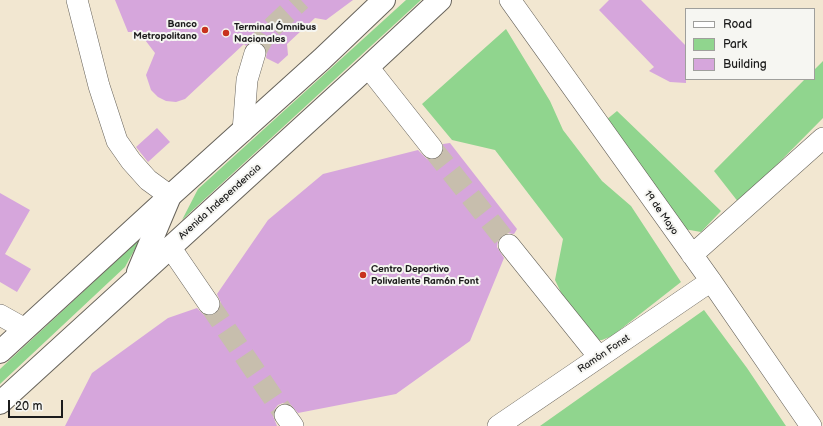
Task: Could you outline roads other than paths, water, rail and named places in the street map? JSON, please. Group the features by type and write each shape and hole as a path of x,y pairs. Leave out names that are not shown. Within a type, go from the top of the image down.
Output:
{"main road":[{"path":"0,352 322,59 384,0"},
{"name":"Avenida Independencia","path":"0,404 440,0"},
{"path":"135,279 170,196"}],"street":[{"path":"77,0 99,86 117,141 131,161 148,180 170,196"},
{"name":"19 de Mayo","path":"510,0 711,281 811,426"},
{"path":"242,131 246,80 255,53"},
{"path":"368,67 432,148"},
{"path":"692,256 822,141"},
{"path":"509,245 599,357"},
{"path":"170,247 209,304"},
{"name":"Ramón Fonst","path":"498,426 711,281"},
{"path":"0,315 25,329"}],"tunnel":[{"path":"255,53 266,33 301,0"},
{"path":"432,148 509,245"},
{"path":"209,304 285,415"}],"place":[{"name":"Banco Metropolitano","path":"205,30"},
{"name":"Terminal Ómnibus Nacionales","path":"226,33"},
{"name":"Centro Deportivo Polivalente Ramón Font","path":"363,275"}]}
